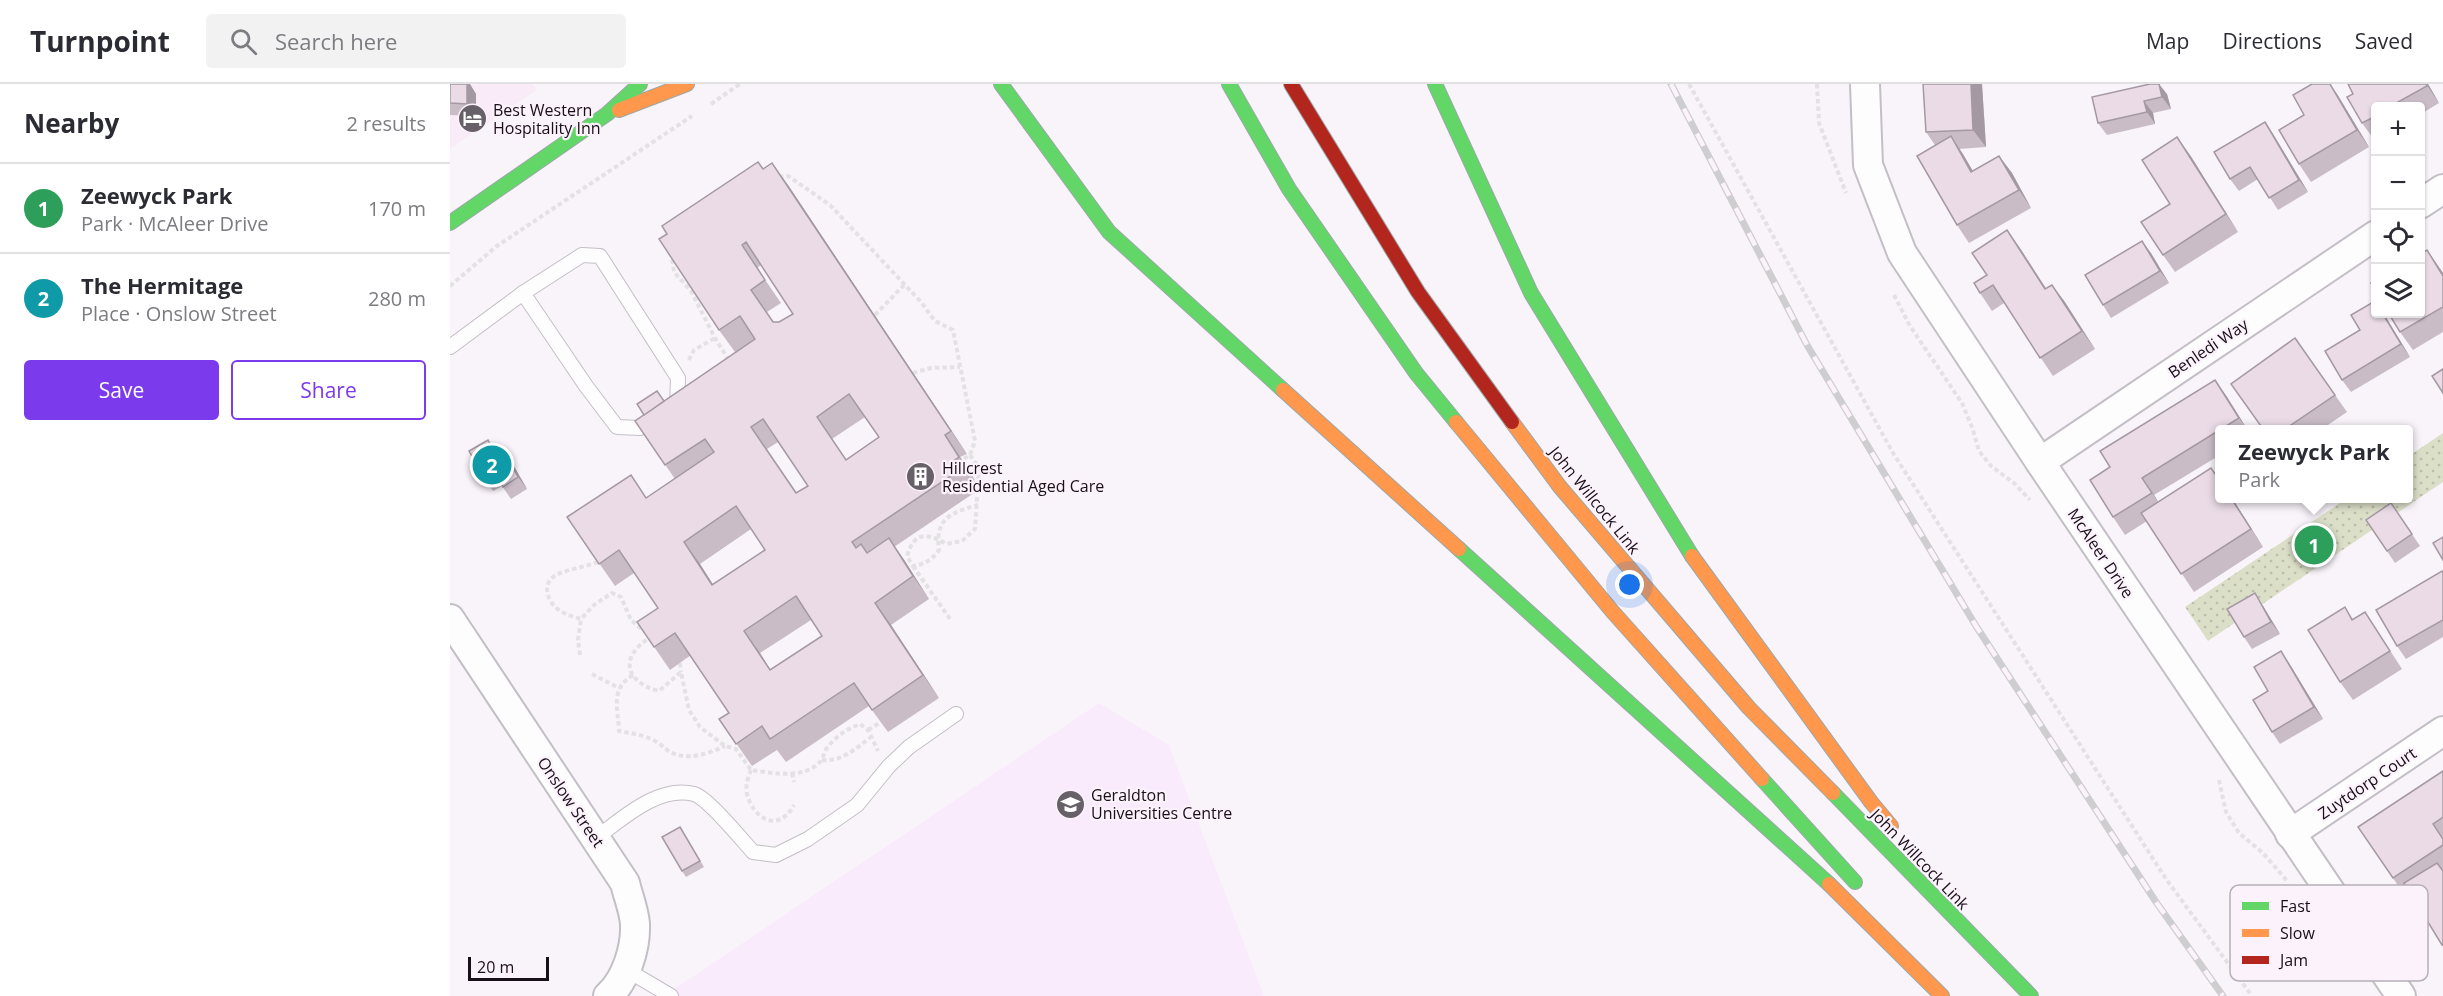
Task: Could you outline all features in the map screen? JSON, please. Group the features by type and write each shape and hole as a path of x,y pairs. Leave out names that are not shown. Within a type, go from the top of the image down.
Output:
{"main road":[{"path":"450,223 607,114 640,84"},
{"path":"607,114 687,84"},
{"path":"1001,84 1109,232 1829,884 1942,996"},
{"path":"1229,84 1289,189 1416,373 1612,611 1863,891"},
{"name":"John Willcock Link","path":"1291,84 1418,292 1560,487 1749,708 2031,996"},
{"path":"1435,84 1531,293 1701,570 1871,802 1901,837"},
{"path":"1938,881 2036,996"},
{"path":"1927,961 1959,996"}],"street":[{"name":"McAleer Drive","path":"1865,84 1868,165 1902,253 2325,885"},
{"path":"2425,201 2443,189"},
{"name":"Benledi Way","path":"2040,462 2371,238"},
{"name":"Onslow Street","path":"450,619 625,883 635,923 631,955 617,988 608,996"},
{"name":"Zuytdorp Court","path":"2290,834 2443,731"},
{"name":"McAleer Drive","path":"2391,981 2401,996"}],"lane":[{"path":"450,347 524,293 582,255 600,256 678,378 677,406 669,410"},
{"path":"524,293 585,386 616,427 640,428 650,423"},
{"path":"596,838 648,802 669,794 695,794 723,818 753,852 776,855 808,839 857,805 889,766 909,747 956,714"},
{"path":"625,969 671,996"}],"path":[{"path":"450,286 497,246 740,84"},
{"path":"1689,84 1893,453 2166,879 2230,966"},
{"path":"769,177 788,176 830,205 935,321 952,330 975,441 970,455 962,460"},
{"path":"672,246 670,255 674,272 692,291 715,338 731,364"},
{"path":"875,315 904,285"},
{"path":"694,350 715,338"},
{"path":"913,373 931,368 960,367"},
{"path":"950,619 907,556 910,546 920,536 929,534 946,544 962,541 975,528 979,468 970,455"},
{"path":"913,566 924,564 939,550 939,527 946,518 958,511 978,505"},
{"path":"581,619 559,610 550,602 547,594 548,584 555,576 598,562"},
{"path":"580,655 578,639 581,619 594,605 612,593 621,597 631,620 651,638 660,640"},
{"path":"651,638 633,651 629,659 633,675 638,682 659,691 681,672"},
{"path":"680,663 689,710 700,727 725,746 736,749 751,770 783,775 803,772 822,760 834,761 850,753 870,738"},
{"path":"592,674 620,688"},
{"path":"633,675 622,682 617,694 619,731 641,735 671,752 690,757 706,754 725,746"},
{"path":"868,730 882,722"},
{"path":"822,760 826,749 845,729 860,724 868,730 870,738 889,766"},
{"path":"751,770 746,793 754,808 765,820 776,822 788,817 794,805"},
{"path":"792,773 794,782"},
{"path":"2241,981 2252,996"}],"shaded area":[{"name":"Best Western Hospitality Inn","path":"450,84 533,84 537,90 450,149"},
{"name":"Geraldton Universities Centre","path":"1099,703 1169,745 1264,996 664,996"}],"green space":[{"path":"2443,433 2443,482 2413,502 2413,453"},
{"path":"2340,503 2412,503 2208,641 2185,607"}],"building":[{"path":"450,84 467,84 467,104 450,103"},
{"path":"1923,84 1971,84 1973,130 1926,132"},
{"path":"2159,84 2162,97 2144,101 2147,112 2098,123 2092,97"},
{"path":"2312,84 2330,84 2357,130 2299,164 2279,130 2304,115 2293,95"},
{"path":"2348,84 2426,84 2427,86 2398,102 2371,102 2371,118 2362,123 2347,97 2353,94"},
{"path":"2265,122 2299,180 2269,198 2250,167 2230,179 2214,152"},
{"path":"1951,136 1971,172 1999,156 2019,190 1957,225 1917,156"},
{"path":"2177,137 2226,214 2163,255 2141,222 2170,204 2142,160"},
{"name":"Hillcrest Residential Aged Care","path":"758,162 763,169 772,163 951,431 945,435 959,457 952,462 958,471 852,542 856,548 861,544 867,553 889,538 913,576 875,603 923,675 872,710 854,683 770,739 762,726 736,744 719,719 729,713 675,633 654,647 637,622 658,608 619,550 599,564 567,517 631,475 646,498 714,452 705,439 665,465 635,421 755,339 740,316 719,330 659,239 667,234 662,226","holes":["746,242 793,314 779,322 773,322 751,290 765,280 742,245","849,394 879,437 846,460 817,417","763,419 808,486 796,493 751,427","736,506 765,550 712,585 684,542","796,596 822,636 770,670 744,631"]},
{"path":"2007,230 2045,289 2052,285 2082,331 2040,358 1993,285 1980,293 1974,283 1987,275 1972,253"},
{"path":"2142,241 2160,271 2103,305 2085,275"},
{"path":"2427,250 2443,276 2443,307 2425,317 2425,264"},
{"path":"2371,303 2371,318 2385,318 2401,344 2342,380 2325,351 2360,330 2351,315"},
{"path":"2391,318 2424,318 2400,332"},
{"path":"2295,338 2335,395 2291,425 2260,425 2231,384"},
{"path":"2443,369 2443,393 2432,376"},
{"path":"2215,380 2239,418 2228,425 2215,425 2215,433 2142,478 2152,493 2113,517 2090,480 2110,467 2100,451"},
{"path":"657,391 664,401 644,415 637,404"},
{"path":"488,440 495,453 503,449 518,477 503,487 494,473 485,479 469,451"},
{"path":"2211,468 2215,474 2215,503 2234,503 2251,529 2181,574 2141,513"},
{"path":"2391,503 2412,534 2387,551 2366,520"},
{"path":"2443,537 2443,560 2433,543"},
{"path":"2442,571 2443,620 2397,646 2376,610"},
{"path":"2255,593 2271,622 2244,637 2227,609"},
{"path":"2345,607 2352,620 2365,612 2390,651 2340,682 2308,630"},
{"path":"2281,651 2314,707 2272,732 2253,700 2268,691 2254,667"},
{"path":"2443,771 2443,817 2433,824 2443,839 2443,845 2393,878 2358,827"},
{"path":"680,827 700,861 682,871 662,837"},
{"path":"2437,863 2443,871 2443,945 2428,922 2428,885 2405,885 2404,883"}],"railway":[{"path":"1671,84 1807,345 1976,626 2156,902 2223,996"}],"traffic: fast":[{"path":"450,223 607,114 640,84"},
{"path":"1001,84 1109,232 1283,390"},
{"path":"1229,84 1289,189 1416,373 1456,422"},
{"path":"1435,84 1531,293 1692,556"},
{"path":"1459,549 1829,884"},
{"path":"1762,779 1855,882"},
{"path":"1833,793 2031,996"}],"traffic: slow":[{"path":"619,110 687,84"},
{"path":"1283,390 1459,549"},
{"path":"1456,422 1612,611 1762,779"},
{"path":"1512,422 1560,487 1749,708 1833,793"},
{"path":"1692,556 1871,802 1891,826"},
{"path":"1829,884 1942,996"}],"traffic: jam":[{"path":"1291,84 1418,292 1512,422"}],"place":[{"name":"Best Western Hospitality Inn","path":"472,119"},
{"name":"The Hermitage","path":"492,465"},
{"name":"Hillcrest Residential Aged Care","path":"921,477"},
{"name":"Zeewyck Park","path":"2314,545"},
{"name":"Geraldton Universities Centre","path":"1070,804"}]}
